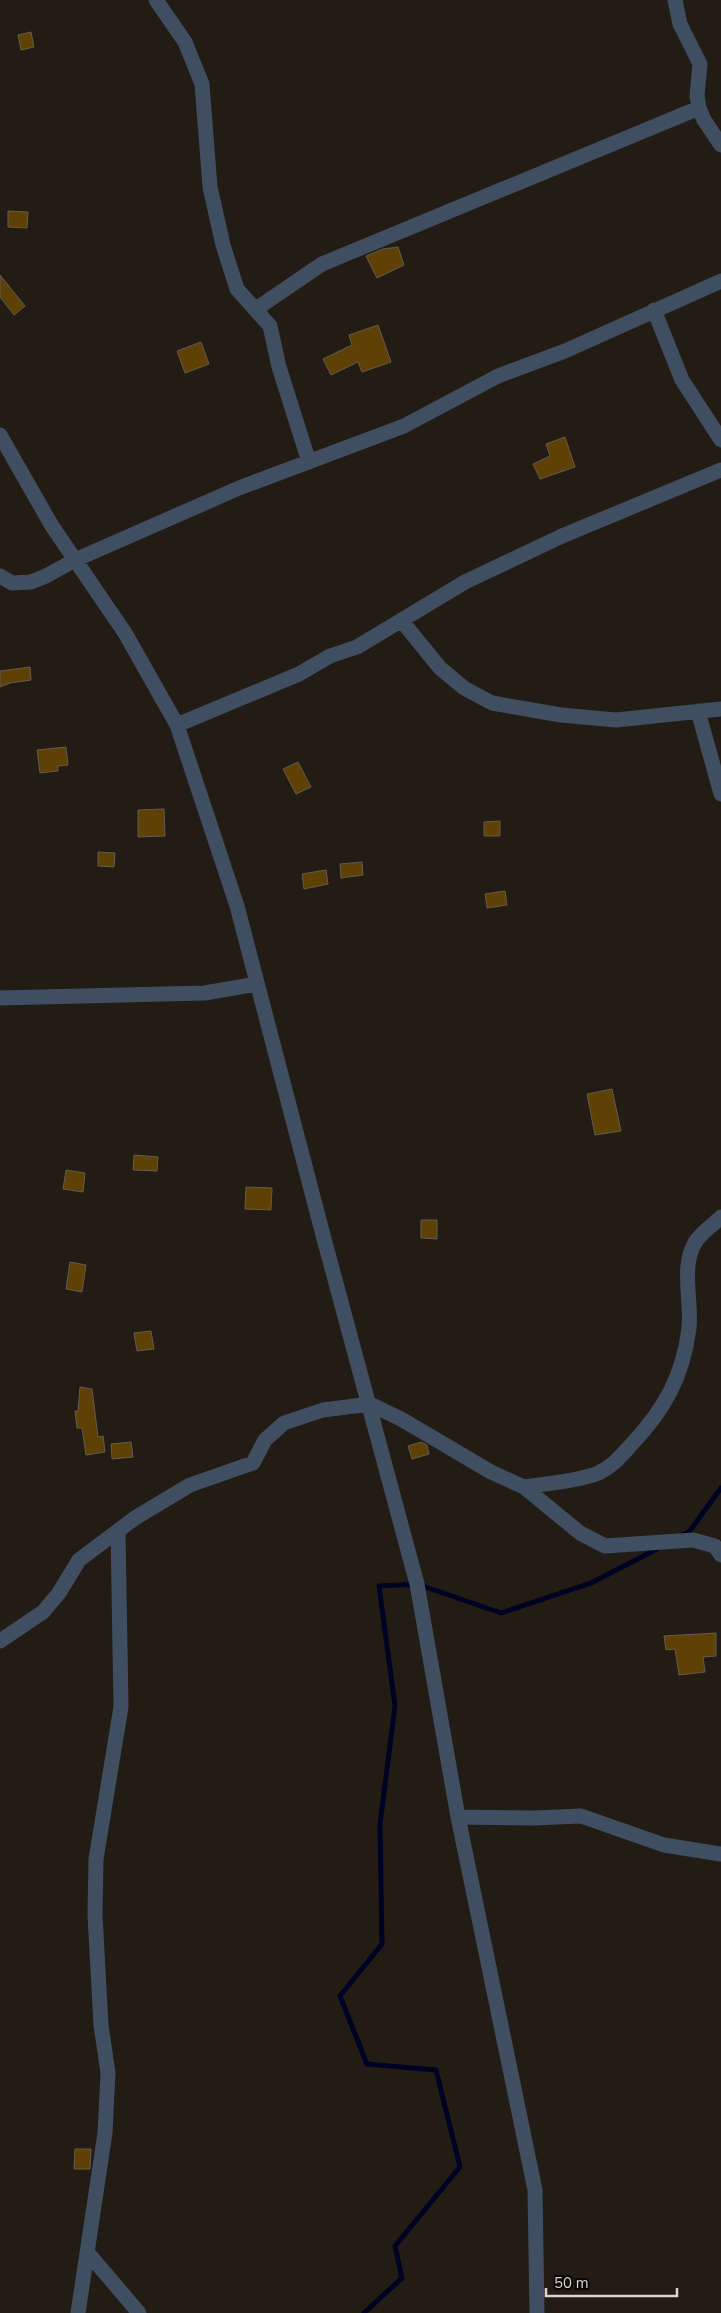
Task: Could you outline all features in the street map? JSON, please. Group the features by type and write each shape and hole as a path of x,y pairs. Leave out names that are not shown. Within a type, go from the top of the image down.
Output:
{"street":[{"path":"156,0 185,42 202,84 210,187 223,245 237,289 270,326 278,367 309,462"},
{"path":"675,0 680,24 700,64 697,96 698,108 721,145"},
{"path":"256,309 322,264 698,108"},
{"path":"0,576 12,583 31,582 46,576 76,560 239,488 404,426 498,376 565,351 721,281"},
{"path":"654,310 682,380 721,440"},
{"path":"0,435 52,526 125,633 177,725 237,906 417,1584 458,1817 535,2190 537,2313"},
{"path":"177,725 300,674 330,656 357,647 465,582 500,565 562,536 721,470"},
{"path":"402,620 440,668 464,688 492,703 561,716 616,720 721,709"},
{"path":"698,711 721,794"},
{"path":"0,998 205,993 257,984"},
{"path":"524,1487 596,1474 612,1465 657,1416 670,1395 687,1340 689,1326 689,1260 697,1240 721,1218"},
{"path":"0,1641 43,1612 59,1593 79,1560 118,1531 190,1485 253,1463 265,1440 284,1423 323,1410 370,1404 401,1419 491,1472 524,1487 580,1533 605,1546 693,1540 715,1546 721,1555"},
{"path":"78,2313 105,2133 108,2073 102,2025 95,1915 96,1860 121,1707 118,1531"},
{"path":"458,1817 534,1818 581,1816 664,1845 721,1854"},
{"path":"88,2253 139,2313"}],"building":[{"path":"31,32 34,47 21,50 18,35"},
{"path":"8,211 28,212 27,228 8,227"},
{"path":"398,247 404,265 377,278 366,256 383,249"},
{"path":"0,275 25,306 14,315 0,297"},
{"path":"378,325 391,362 362,372 358,362 331,375 323,359 352,345 349,335"},
{"path":"201,342 209,364 185,373 177,351"},
{"path":"565,437 575,467 540,479 533,464 550,456 546,444"},
{"path":"30,667 31,680 10,683 0,687 0,671"},
{"path":"66,747 68,765 58,766 58,771 40,773 37,750"},
{"path":"298,762 311,787 296,794 283,769"},
{"path":"164,809 165,836 138,837 138,810"},
{"path":"500,821 500,836 484,836 484,822"},
{"path":"98,852 115,853 114,867 98,866"},
{"path":"362,862 363,875 341,878 340,864"},
{"path":"326,870 328,884 304,889 302,874"},
{"path":"505,891 507,905 487,908 485,894"},
{"path":"612,1089 621,1131 595,1135 587,1094"},
{"path":"134,1155 158,1157 157,1171 133,1170"},
{"path":"66,1170 85,1173 83,1192 63,1189"},
{"path":"246,1187 272,1188 271,1210 245,1209"},
{"path":"421,1220 437,1220 437,1239 421,1238"},
{"path":"70,1262 86,1265 82,1292 66,1289"},
{"path":"151,1331 154,1349 137,1351 134,1333"},
{"path":"80,1387 92,1389 98,1437 103,1436 105,1452 86,1455 82,1428 77,1428 75,1411 78,1411"},
{"path":"131,1442 133,1457 112,1459 111,1444"},
{"path":"421,1442 427,1445 429,1454 412,1459 408,1446"},
{"path":"716,1633 716,1656 703,1657 705,1672 679,1675 675,1649 666,1650 664,1636"},
{"path":"75,2149 91,2149 90,2169 74,2169"}],"waterway":[{"path":"682,1535 689,1532 721,1488"},
{"path":"364,2313 402,2278 395,2246 460,2167 436,2070 367,2064 340,1996 382,1944 380,1824 395,1706 379,1586 417,1584 501,1613 591,1583 659,1548"}]}
